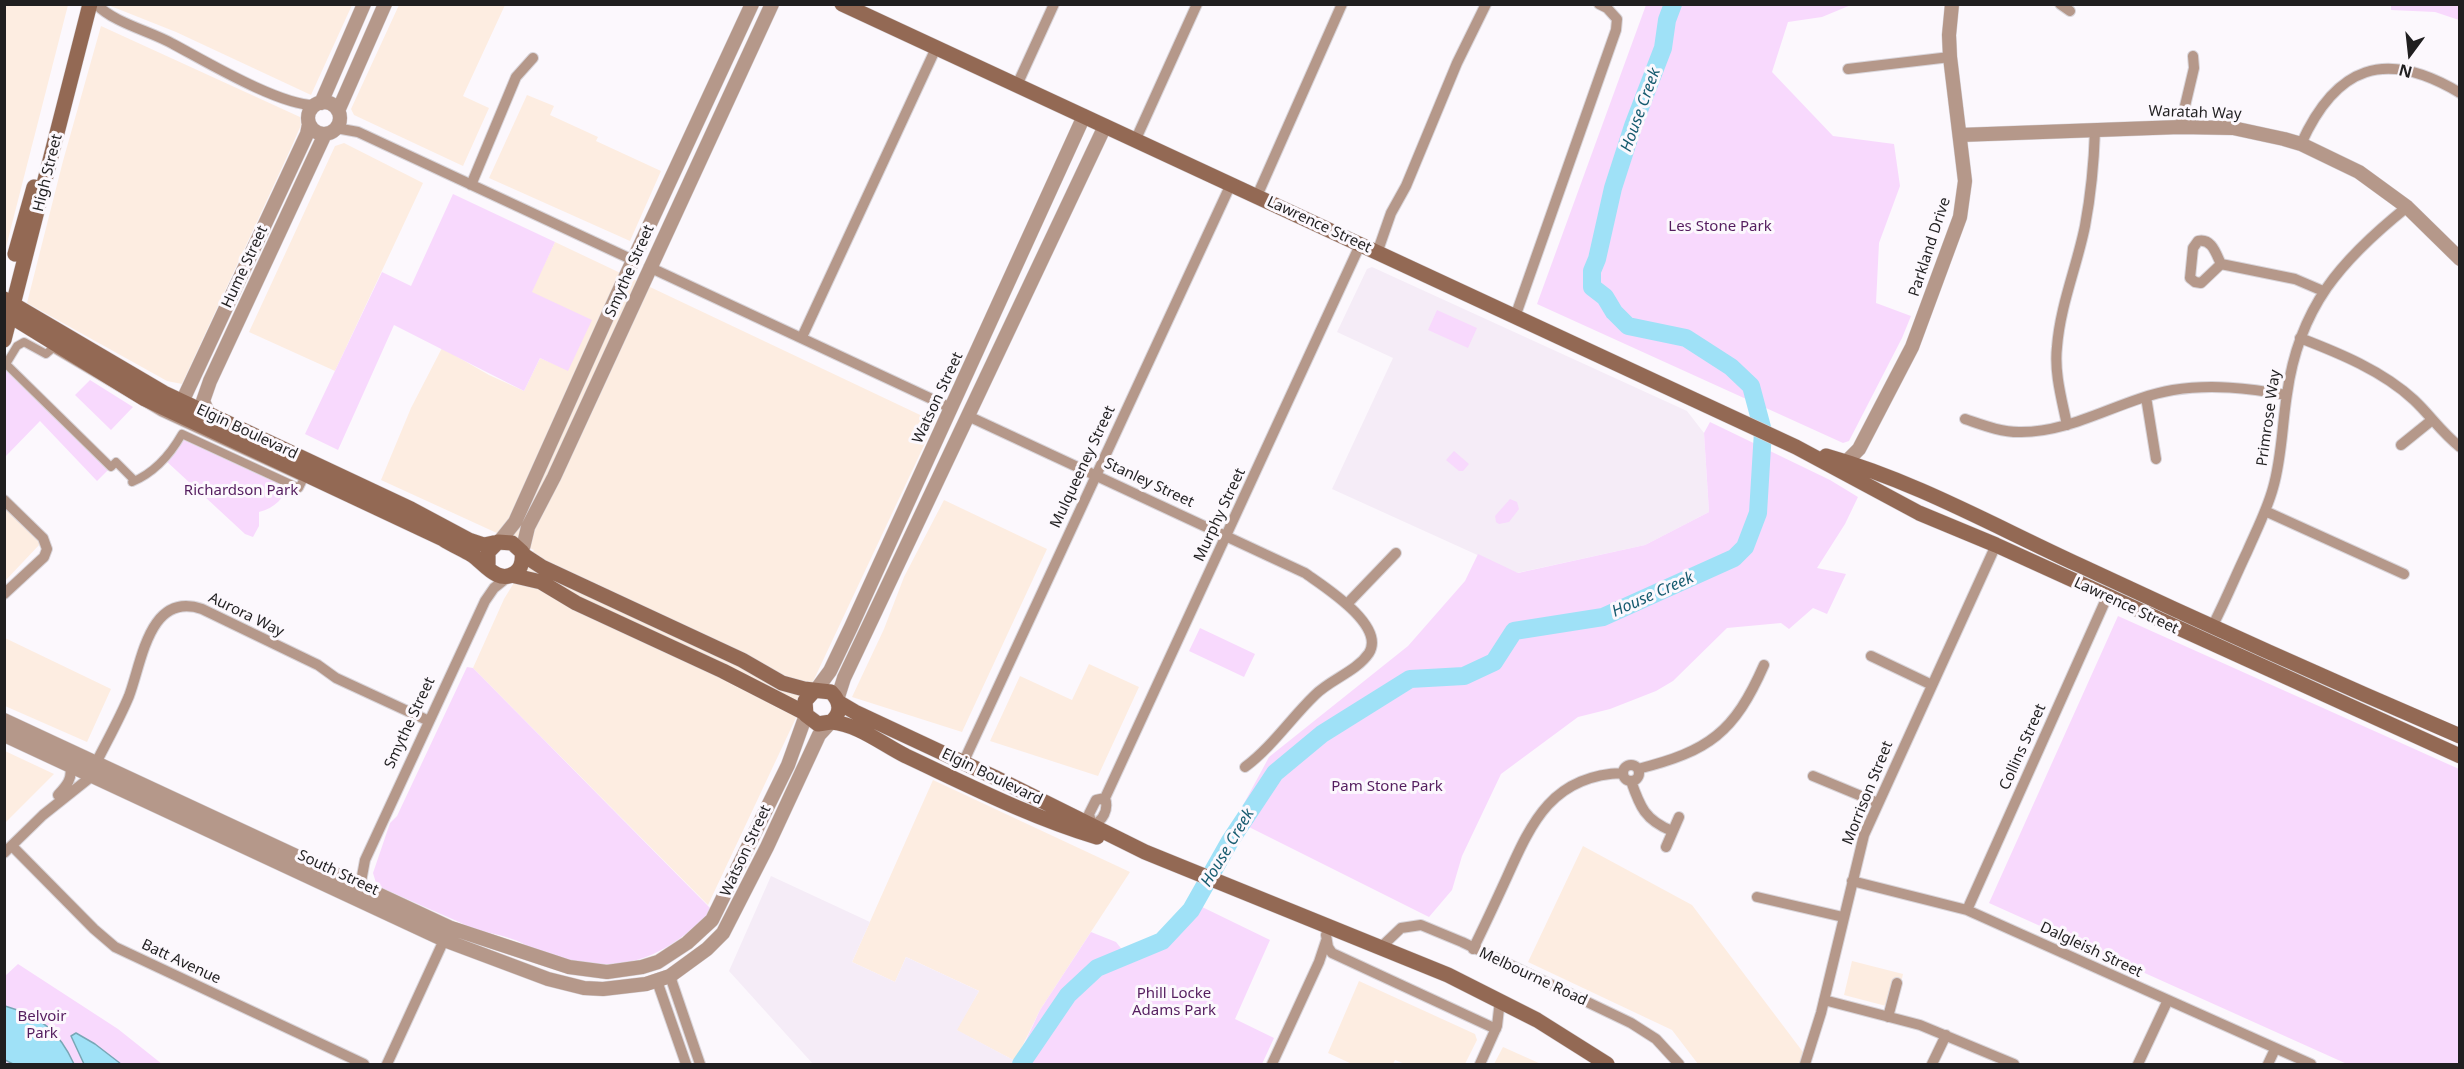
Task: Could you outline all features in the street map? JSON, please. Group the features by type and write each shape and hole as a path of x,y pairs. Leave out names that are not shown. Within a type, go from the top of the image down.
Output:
{"main road":[{"name":"High Street","path":"4,340 8,306 83,4"},
{"name":"High Street","path":"8,306 36,224 90,4"},
{"name":"Lawrence Street","path":"842,4 1796,447 1928,493 2212,627 2460,736"},
{"name":"Elgin Boulevard","path":"8,306 182,402 411,509 469,540 484,545 499,542"},
{"name":"Elgin Boulevard","path":"8,306 136,394 438,537 471,554 489,568"},
{"name":"Lawrence Street","path":"1851,468 1919,513 1996,545 2460,756"},
{"path":"1996,545 2003,530"},
{"path":"499,542 512,543 542,567 742,660 778,681 829,691 838,701 838,714 830,722 815,723 786,701 576,603 542,582 496,575 489,568 488,552 499,542"},
{"path":"510,576 520,567 522,553"},
{"path":"2107,597 2114,582"},
{"path":"2205,642 2212,627"},
{"path":"2307,688 2313,673"},
{"path":"806,714 806,700 815,690"},
{"name":"Elgin Boulevard","path":"838,701 865,717 994,777 1059,817"},
{"name":"Elgin Boulevard","path":"830,722 855,728 890,748 991,796 1059,817 1228,886 1325,930"},
{"path":"991,796 996,785 994,777"},
{"path":"1325,930 1381,947 1500,1000 1607,1065"}],"street":[{"path":"96,4 106,13 174,44 196,58 279,97 299,104 331,104 335,122"},
{"path":"364,4 318,104 308,116 309,124 315,131 335,122 358,132 968,416"},
{"name":"Hume Street","path":"209,415 204,405 204,397 294,200 335,122 385,4"},
{"name":"Smythe Street","path":"499,542 513,525 752,4"},
{"name":"Smythe Street","path":"522,553 528,527 554,477 772,4"},
{"path":"1017,85 1054,4"},
{"path":"1136,141 1197,4"},
{"path":"1257,196 1342,4"},
{"path":"1377,253 1391,213 1406,186 1457,63 1486,4"},
{"path":"1515,317 1616,30 1617,19 1607,8 1599,4"},
{"name":"Parkland Drive","path":"1851,468 1912,347 1951,245 1964,197 1960,135 1950,57 1949,35 1952,4"},
{"path":"2060,4 2070,11"},
{"path":"740,31 756,38"},
{"path":"352,33 368,41"},
{"path":"802,337 936,48"},
{"path":"2180,127 2194,68 2193,56"},
{"path":"1848,69 1950,57"},
{"path":"471,185 516,77 533,58"},
{"path":"2301,144 2312,120 2332,93 2347,81 2373,71 2396,68 2410,70 2427,75 2460,93"},
{"name":"Watson Street","path":"815,690 830,671 851,627 1084,116"},
{"name":"Hume Street","path":"182,402 257,243 309,124"},
{"path":"838,701 844,678 1105,126"},
{"name":"Waratah Way","path":"1960,135 2180,127 2233,128 2301,144 2360,172 2407,207 2460,259"},
{"path":"2067,425 2056,366 2056,348 2085,226 2095,130"},
{"path":"1065,157 1085,166"},
{"name":"Mulqueeney Street","path":"963,762 1231,184"},
{"path":"279,193 294,200"},
{"path":"658,207 675,213"},
{"name":"Primrose Way","path":"2212,627 2265,511 2279,464 2286,395 2300,338 2313,307 2342,266 2369,237 2407,207"},
{"path":"257,243 271,250"},
{"name":"Murphy Street","path":"1090,830 1101,821 1107,805 1105,798 1360,245"},
{"path":"2221,264 2295,279 2324,291"},
{"path":"617,295 634,303"},
{"path":"222,318 236,324"},
{"path":"2300,338 2332,350 2378,375 2413,399 2460,447"},
{"path":"20,343 29,343 46,354 53,348 161,412 304,478 299,488 182,434 164,459 145,477 132,482 134,480 116,462 111,467 8,365 14,350 20,343"},
{"path":"966,376 983,384"},
{"path":"1965,420 1995,430 2016,432 2067,425 2172,390 2207,387 2247,388 2286,395"},
{"path":"2146,397 2156,459"},
{"path":"182,402 184,414 189,421"},
{"name":"Stanley Street","path":"968,416 1305,573 1347,604 1364,622 1371,637 1369,652 1362,660 1317,692 1289,720 1257,758 1245,767"},
{"path":"561,417 577,425"},
{"path":"2401,445 2432,420"},
{"path":"938,438 954,446"},
{"path":"537,470 554,477"},
{"path":"4,500 42,538 47,549 44,557 4,594"},
{"path":"2265,511 2404,574"},
{"name":"Morrison Street","path":"1805,1065 1812,1048 1864,835 1996,545"},
{"path":"1347,604 1396,553"},
{"name":"Smythe Street","path":"485,601 489,586 489,568"},
{"path":"876,572 892,579"},
{"name":"Smythe Street","path":"360,887 365,860 485,601 494,588 510,576"},
{"name":"Collins Street","path":"1966,910 2107,597"},
{"name":"Aurora Way","path":"94,769 130,694 141,655 158,621 169,610 185,605 213,614 318,665 336,678 429,721"},
{"path":"851,627 866,634"},
{"path":"1871,656 1932,685"},
{"path":"1672,831 1646,815 1627,777 1625,768 1629,765 1638,769 1674,759 1713,740 1738,714 1754,688 1764,665"},
{"name":"Watson Street","path":"658,962 697,936 712,920 720,907 799,739 806,714"},
{"name":"Watson Street","path":"663,978 712,945 723,933 767,848 819,735 830,722"},
{"name":"South Street","path":"7,729 157,799 349,896 448,934 548,979 585,988 621,987 663,978"},
{"name":"South Street","path":"7,729 70,766 94,769"},
{"path":"43,815 69,782 70,766"},
{"path":"8,850 94,769"},
{"path":"1473,949 1527,833 1539,813 1568,788 1582,781 1604,774 1627,777"},
{"path":"1813,776 1878,803"},
{"name":"South Street","path":"157,799 346,880 448,934 591,971 624,971 658,962"},
{"path":"1666,847 1679,817"},
{"path":"751,842 767,848"},
{"name":"Batt Avenue","path":"8,850 115,947 364,1065"},
{"name":"Smythe Street","path":"346,880 365,860"},
{"path":"346,880 349,896 360,887"},
{"name":"Dalgleish Street","path":"1852,881 1966,910 2311,1065"},
{"path":"1757,897 1843,917"},
{"path":"720,907 733,917"},
{"name":"Melbourne Road","path":"1381,947 1399,929 1417,924 1462,942 1638,1027 1659,1042 1679,1065"},
{"path":"1325,930 1329,949 1339,956 1496,1029"},
{"path":"1272,1065 1319,962 1325,930"},
{"path":"387,1065 448,934"},
{"path":"1319,962 1329,956 1339,956"},
{"path":"658,962 685,1064 699,1062 663,978"},
{"path":"1888,1017 1897,983"},
{"path":"1480,1065 1496,1029 1500,1000"},
{"path":"1824,1000 1920,1024 2014,1065"},
{"path":"2138,1065 2167,1002"},
{"path":"1496,1029 1515,1008"},
{"path":"1932,1065 1946,1035"},
{"path":"2268,1065 2275,1048"}],"shaded area":[{"path":"4,5 68,5 5,251"},
{"path":"108,5 352,5 311,95 176,32"},
{"path":"399,5 505,5 463,96 489,108 463,166 354,115 351,109"},
{"path":"101,26 300,117 301,125 291,148 182,384 167,381 27,303 63,161"},
{"path":"527,95 554,106 550,115 598,137 596,141 661,171 630,241 489,178"},
{"path":"344,143 423,183 335,371 249,332 335,146"},
{"path":"555,242 935,422 708,905 473,668 504,599 534,550 381,480 411,408 442,348 489,375 524,391 540,358 568,370 531,292"},
{"path":"1372,267 1687,411 1704,433 1709,512 1645,545 1517,573 1332,489 1393,358 1337,332 1367,269"},
{"path":"944,500 1047,549 962,732 852,697 884,629 904,577"},
{"path":"4,506 41,543 5,581 4,581"},
{"path":"5,638 111,689 87,742 5,706"},
{"path":"1089,664 1139,687 1098,776 990,741 1020,676 1072,700"},
{"path":"5,751 54,774 5,823"},
{"path":"933,780 1130,872 1040,1010 1015,1061 956,1030 979,991 906,957 895,982 852,962"},
{"path":"1583,846 1692,905 1812,1064 1698,1064 1672,1030 1528,962"},
{"path":"771,876 870,922 852,962 895,982 906,957 979,991 957,1030 1015,1061 1015,1064 813,1064 729,971"},
{"path":"1852,961 1903,974 1901,983 1886,1006 1844,995"},
{"path":"1359,981 1475,1034 1477,1040 1465,1064 1405,1064 1395,1060 1393,1064 1352,1064 1328,1053"},
{"path":"1503,1047 1541,1064 1494,1064"}],"green space":[{"name":"Les Stone Park","path":"1646,5 1851,5 1822,17 1788,22 1772,72 1833,136 1894,144 1900,186 1879,243 1876,303 1911,316 1849,441 1843,443 1537,304"},
{"path":"2391,5 2459,5 2459,20 2435,12 2391,10"},
{"path":"453,194 555,242 532,292 592,320 568,371 540,358 524,391 394,325 338,450 305,434 382,272 411,286"},
{"path":"1437,310 1477,328 1468,348 1428,330"},
{"path":"8,365 111,467 97,481 40,421 5,457 4,368"},
{"path":"90,380 133,407 111,430 75,395"},
{"name":"Pam Stone Park","path":"1710,422 1830,480 1858,497 1845,524 1817,568 1846,574 1827,614 1813,608 1789,629 1781,623 1727,628 1673,681 1656,691 1610,709 1578,717 1501,774 1462,856 1452,890 1429,917 1235,820 1269,757 1408,646 1465,581 1478,554 1518,573 1645,545 1709,512 1704,433"},
{"name":"Richardson Park","path":"182,434 290,483 278,502 259,512 259,526 253,537 245,534 164,459"},
{"path":"1454,451 1469,464 1463,471 1459,471 1446,460"},
{"path":"1510,499 1517,502 1519,509 1509,522 1499,524 1495,516"},
{"path":"2118,616 2459,769 2459,1064 2347,1064 1989,903"},
{"path":"1200,628 1255,654 1244,677 1189,651"},
{"path":"467,667 473,668 712,910 692,929 672,944 651,955 609,964 586,963 532,949 508,937 472,928 377,886 373,873 390,823 397,816"},
{"name":"Phill Locke Adams Park","path":"1196,904 1270,940 1235,1019 1274,1038 1262,1064 1015,1064 1040,1010 1091,932 1116,942 1128,957 1162,941"},
{"name":"Belvoir Park","path":"18,964 118,1029 162,1064 5,1064 5,976"}],"water":[{"path":"5,1006 47,1026 62,1042 74,1064 13,1064 5,1060"},
{"path":"76,1033 121,1064 84,1064 71,1036"}],"waterway":[{"name":"House Creek","path":"1021,1064 1068,995 1097,968 1162,941 1191,910 1230,841 1275,773 1322,734 1410,679 1464,676 1494,662 1514,631 1603,617 1734,558 1745,547 1758,513 1763,431 1751,386 1731,367 1686,338 1628,326 1614,312 1605,297 1592,287 1592,271 1597,259 1613,188 1633,126 1663,48 1667,20 1673,4"}]}
